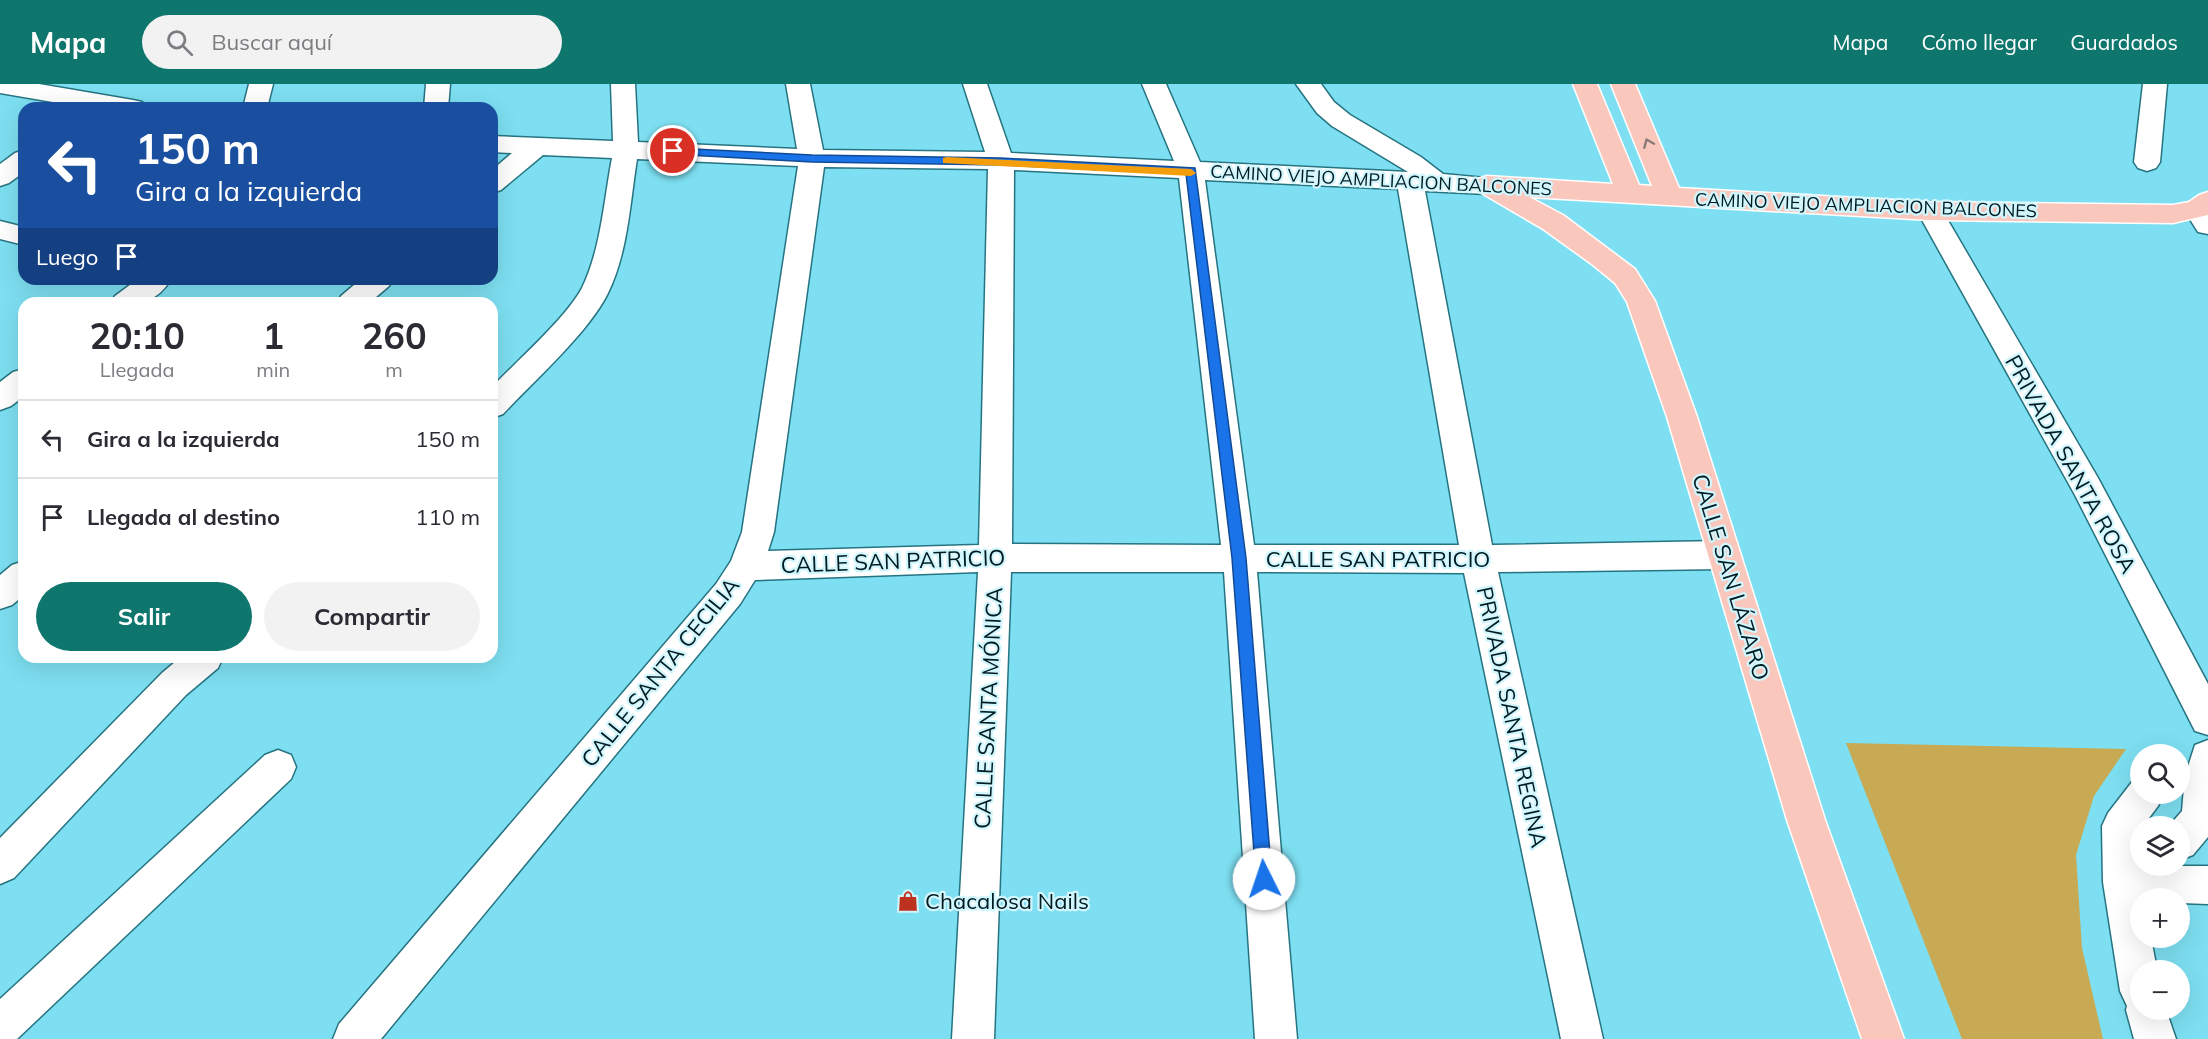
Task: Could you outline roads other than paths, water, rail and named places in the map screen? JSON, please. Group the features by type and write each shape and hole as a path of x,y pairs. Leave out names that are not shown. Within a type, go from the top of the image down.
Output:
{"main road":[{"path":"1585,84 1629,192"},
{"path":"1623,84 1670,197"},
{"name":"CAMINO VIEJO AMPLIACION BALCONES","path":"1487,185 1930,211 2146,214 2205,212"},
{"name":"CALLE SAN LÁZARO","path":"1487,185 1553,222 1625,276 1641,301 1659,349 1806,820 1882,1039"}],"street":[{"path":"256,102 261,84"},
{"path":"436,102 438,84"},
{"path":"498,400 571,323 594,292 608,254 626,149 623,84"},
{"name":"CALLE SANTA CECILIA","path":"354,1039 728,594 746,566 758,531 812,158 798,84"},
{"name":"CALLE SANTA MÓNICA","path":"973,1039 995,558 1001,162 975,84"},
{"path":"1154,84 1191,171 1239,558 1276,1039"},
{"path":"1308,84 1328,109 1358,132 1426,172 1424,182"},
{"path":"2147,162 2155,84"},
{"path":"0,85 78,102"},
{"name":"CAMINO VIEJO AMPLIACION BALCONES","path":"498,144 812,158 1001,162 1487,185"},
{"path":"498,179 538,145"},
{"path":"0,177 18,164"},
{"name":"PRIVADA SANTA REGINA","path":"1424,182 1478,559 1582,1039"},
{"name":"PRIVADA SANTA ROSA","path":"1930,211 2087,487 2208,719"},
{"path":"0,230 18,234"},
{"path":"133,297 149,285"},
{"path":"358,297 372,285"},
{"path":"0,398 18,384"},
{"name":"CALLE SAN PATRICIO","path":"746,566 995,558 1478,559 1723,555"},
{"path":"0,595 18,579"},
{"path":"0,865 174,684 199,663"},
{"path":"15,1039 0,1028 278,766"},
{"path":"2190,830 2200,818 2197,771"},
{"path":"2137,960 2128,863 2121,826 2138,804"},
{"path":"2128,863 2208,885"},
{"path":"2149,1020 2155,1039"}],"place":[{"name":"Chacalosa Nails","path":"908,901"}]}
